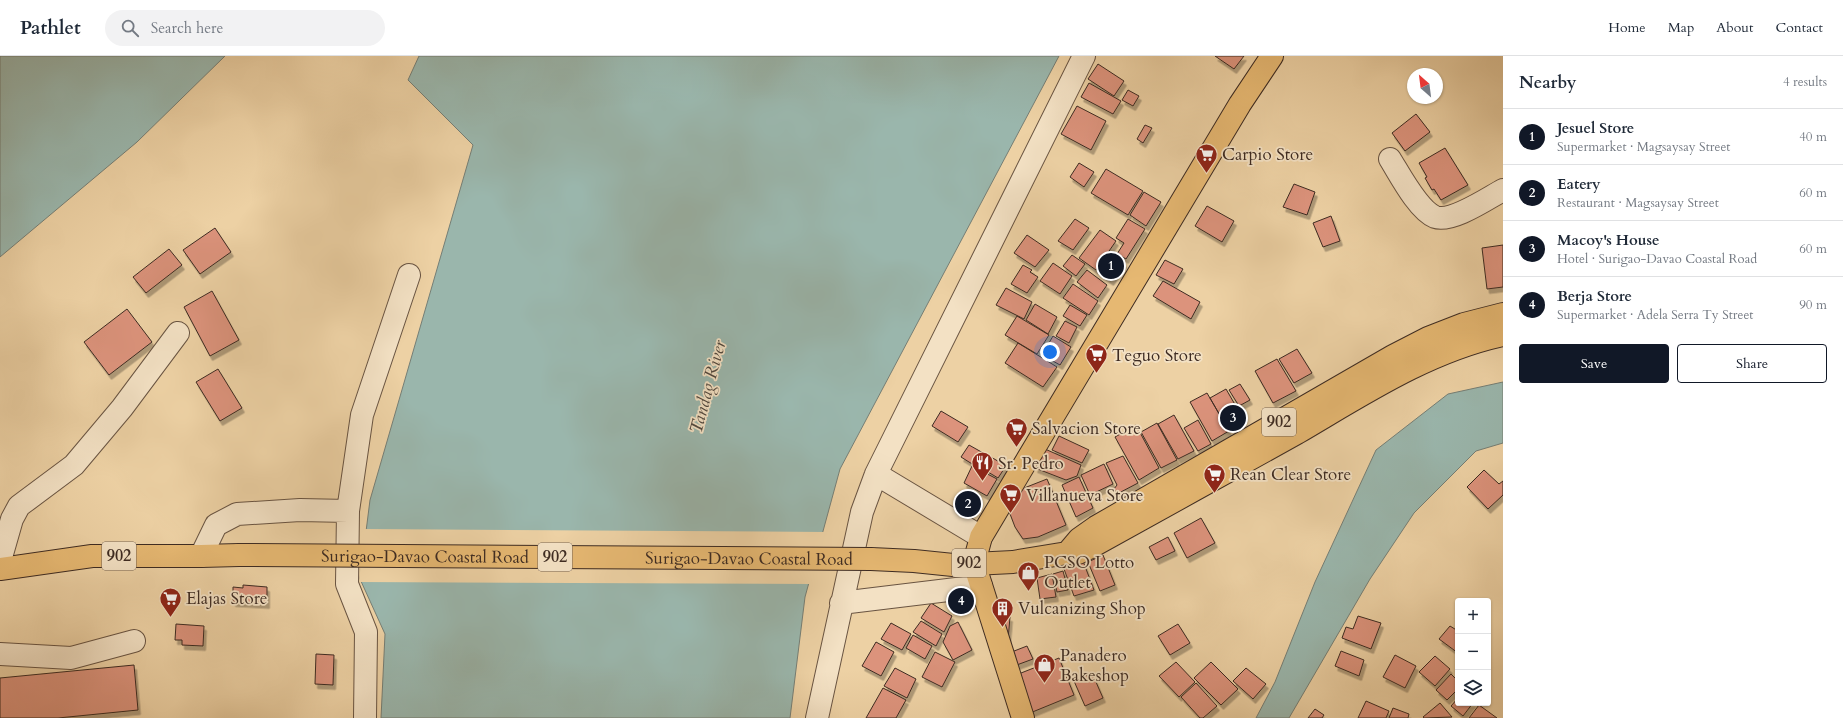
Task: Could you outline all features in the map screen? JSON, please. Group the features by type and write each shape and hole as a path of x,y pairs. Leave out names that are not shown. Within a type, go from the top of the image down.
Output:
{"main road":[{"path":"1023,718 974,563 981,537 1240,104 1272,56"},
{"name":"Surigao-Davao Coastal Road","path":"1410,359 1428,338 1464,324 1503,314"},
{"name":"Surigao-Davao Coastal Road","path":"0,569 92,556 239,555 871,559 953,565 1013,562 1067,553 1079,539 1096,527 1410,359 1503,335"}],"street":[{"path":"817,718 862,512 876,474 1084,56"},
{"path":"1390,160 1423,209 1436,217 1450,216 1466,210 1503,190"},
{"path":"365,718 366,632 347,584 348,511 362,415 409,275"},
{"path":"0,561 12,519 19,506 74,465 122,408 178,334"},
{"path":"876,474 981,537"},
{"path":"201,556 216,525 237,514 300,510 348,511"},
{"path":"841,603 981,586"},
{"path":"0,654 71,658 134,641"}],"water":[{"path":"0,56 225,56 137,142 0,257"},
{"name":"Tandag River","path":"419,56 1059,56 840,469 805,597 790,718 381,718 385,634 360,579 370,500 473,145 408,80"},
{"path":"1503,382 1503,443 1476,451 1414,513 1370,579 1289,718 1256,718 1275,682 1315,582 1376,450 1448,394"}],"pier":[{"path":"364,529 825,532 811,584 359,582"}],"building":[{"path":"1215,56 1244,56 1234,69"},
{"path":"1098,64 1124,81 1114,96 1088,79"},
{"path":"1089,83 1121,101 1113,114 1081,97"},
{"path":"1128,90 1139,96 1133,106 1122,100"},
{"path":"1077,106 1106,121 1091,150 1061,134"},
{"path":"1416,114 1430,132 1405,151 1392,133"},
{"path":"1145,125 1152,128 1143,143 1137,139"},
{"path":"1445,148 1468,185 1441,200 1434,189 1432,190 1419,163"},
{"path":"1079,163 1094,172 1084,187 1070,177"},
{"path":"1106,169 1143,191 1128,215 1091,193"},
{"path":"1294,184 1315,192 1307,215 1283,207"},
{"path":"1144,192 1161,202 1146,226 1130,215"},
{"path":"1207,206 1234,221 1222,242 1195,226"},
{"path":"1331,216 1340,241 1323,247 1313,223"},
{"path":"1075,219 1089,228 1073,250 1058,241"},
{"path":"1128,219 1145,229 1126,259 1117,254 1124,243 1116,238"},
{"path":"215,228 231,252 200,274 183,250"},
{"path":"1100,230 1116,241 1096,270 1079,258"},
{"path":"1027,235 1049,250 1035,267 1014,253"},
{"path":"1503,245 1503,287 1487,289 1482,248"},
{"path":"169,249 182,265 146,293 133,277"},
{"path":"1110,254 1124,263 1111,281 1097,271"},
{"path":"1072,255 1085,264 1076,276 1063,266"},
{"path":"1165,260 1183,269 1174,284 1156,275"},
{"path":"1053,263 1072,276 1060,294 1040,281"},
{"path":"1023,265 1032,270 1030,272 1038,277 1027,293 1011,284"},
{"path":"1087,270 1107,285 1098,298 1077,282"},
{"path":"1163,281 1200,302 1191,319 1153,296"},
{"path":"1073,284 1098,301 1089,315 1063,298"},
{"path":"1006,288 1032,302 1024,319 996,305"},
{"path":"212,291 239,340 210,356 184,307"},
{"path":"1035,304 1057,317 1048,334 1026,320"},
{"path":"1070,305 1087,315 1080,326 1063,316"},
{"path":"127,309 152,342 109,375 84,342"},
{"path":"1017,316 1049,335 1037,354 1005,335"},
{"path":"1065,321 1077,327 1069,343 1056,336"},
{"path":"1053,336 1071,347 1060,365 1042,355"},
{"path":"1018,343 1057,367 1043,387 1005,363"},
{"path":"1297,349 1312,373 1294,383 1279,359"},
{"path":"1277,359 1296,391 1273,403 1255,371"},
{"path":"218,369 242,408 220,421 196,382"},
{"path":"1240,384 1250,400 1239,406 1229,390"},
{"path":"1226,389 1241,415 1225,424 1210,398"},
{"path":"1207,393 1229,431 1212,441 1190,402"},
{"path":"941,411 968,427 958,442 932,426"},
{"path":"1174,415 1194,451 1178,459 1158,424"},
{"path":"1198,420 1211,444 1198,451 1184,428"},
{"path":"1157,423 1177,460 1161,468 1141,432"},
{"path":"1136,425 1159,468 1139,480 1115,437"},
{"path":"1059,436 1089,450 1082,463 1052,450"},
{"path":"969,445 985,454 977,467 961,457"},
{"path":"1045,449 1081,465 1077,476 1066,480 1035,468"},
{"path":"1123,456 1138,483 1117,494 1114,489 1117,485 1106,463"},
{"path":"991,457 1006,466 998,478 983,469"},
{"path":"1104,464 1113,484 1090,495 1081,475"},
{"path":"972,466 997,479 987,496 964,483"},
{"path":"1484,470 1499,484 1503,481 1503,495 1488,509 1467,487"},
{"path":"1079,477 1093,508 1076,517 1062,485"},
{"path":"1047,479 1066,525 1038,537 1023,539 1015,527 1007,506 1019,490"},
{"path":"1201,518 1215,543 1187,558 1174,533"},
{"path":"1168,537 1175,551 1156,560 1149,547"},
{"path":"1103,555 1115,585 1100,591 1088,562"},
{"path":"1083,561 1094,590 1074,596 1064,569"},
{"path":"1063,571 1068,590 1057,592 1053,574"},
{"path":"1052,574 1056,597 1040,599 1037,578"},
{"path":"243,585 267,587 267,604 233,602 233,587 243,588"},
{"path":"931,603 952,616 944,632 921,618"},
{"name":"Vulcanizing Shop","path":"994,616 1010,617 1008,640"},
{"path":"1358,616 1381,623 1371,649 1342,638 1346,627 1353,629"},
{"path":"921,621 942,634 936,646 913,632"},
{"path":"958,622 972,650 953,660 943,642 950,626"},
{"path":"891,623 911,634 902,650 881,639"},
{"path":"176,624 204,626 203,646 182,645 182,640 175,640"},
{"path":"1178,624 1190,643 1170,655 1158,636"},
{"path":"1450,626 1455,629 1455,651 1439,639"},
{"path":"913,635 932,646 925,659 906,648"},
{"path":"876,642 894,652 881,676 862,666"},
{"path":"1027,646 1033,659 1014,666 1009,653"},
{"path":"1341,651 1364,660 1359,676 1335,666"},
{"path":"935,652 955,662 942,687 922,677"},
{"path":"316,654 334,655 333,685 315,684"},
{"path":"1395,655 1416,666 1405,688 1383,677"},
{"path":"1435,656 1450,669 1435,686 1419,672"},
{"name":"Panadero Bakeshop","path":"1059,658 1074,695 1030,713 1016,675"},
{"path":"1176,662 1195,682 1179,697 1159,676"},
{"path":"1211,662 1238,689 1221,705 1194,678"},
{"path":"134,665 138,710 58,718 0,718 0,678"},
{"path":"895,668 916,679 907,698 884,686"},
{"path":"1246,668 1266,684 1253,699 1233,681"},
{"path":"1092,673 1103,698 1085,706 1074,681"},
{"path":"1451,674 1455,678 1455,692 1447,700 1436,690"},
{"path":"1196,683 1217,706 1203,718 1200,718 1181,697"},
{"path":"883,688 906,700 896,718 866,718"},
{"path":"1366,701 1389,711 1386,718 1358,718"},
{"path":"1455,701 1455,706 1471,706 1463,716 1451,706"},
{"path":"1440,703 1452,717 1423,717"},
{"path":"1478,706 1480,706 1497,718 1469,718"},
{"path":"1393,708 1409,714 1408,718 1389,718"},
{"path":"1315,709 1324,715 1322,718 1308,718"}],"place":[{"name":"Carpio Store","path":"1207,174"},
{"name":"Jesuel Store","path":"1111,266"},
{"name":"Teguo Store","path":"1097,374"},
{"name":"Macoy's House","path":"1233,418"},
{"name":"Salvacion Store","path":"1016,448"},
{"name":"Sr. Pedro","path":"982,482"},
{"name":"Rean Clear Store","path":"1214,494"},
{"name":"Eatery","path":"968,504"},
{"name":"Villanueva Store","path":"1010,514"},
{"name":"PCSO Lotto Outlet","path":"1029,592"},
{"name":"Berja Store","path":"961,601"},
{"name":"Elajas Store","path":"171,618"},
{"name":"Vulcanizing Shop","path":"1003,628"},
{"name":"Panadero Bakeshop","path":"1045,684"}]}
